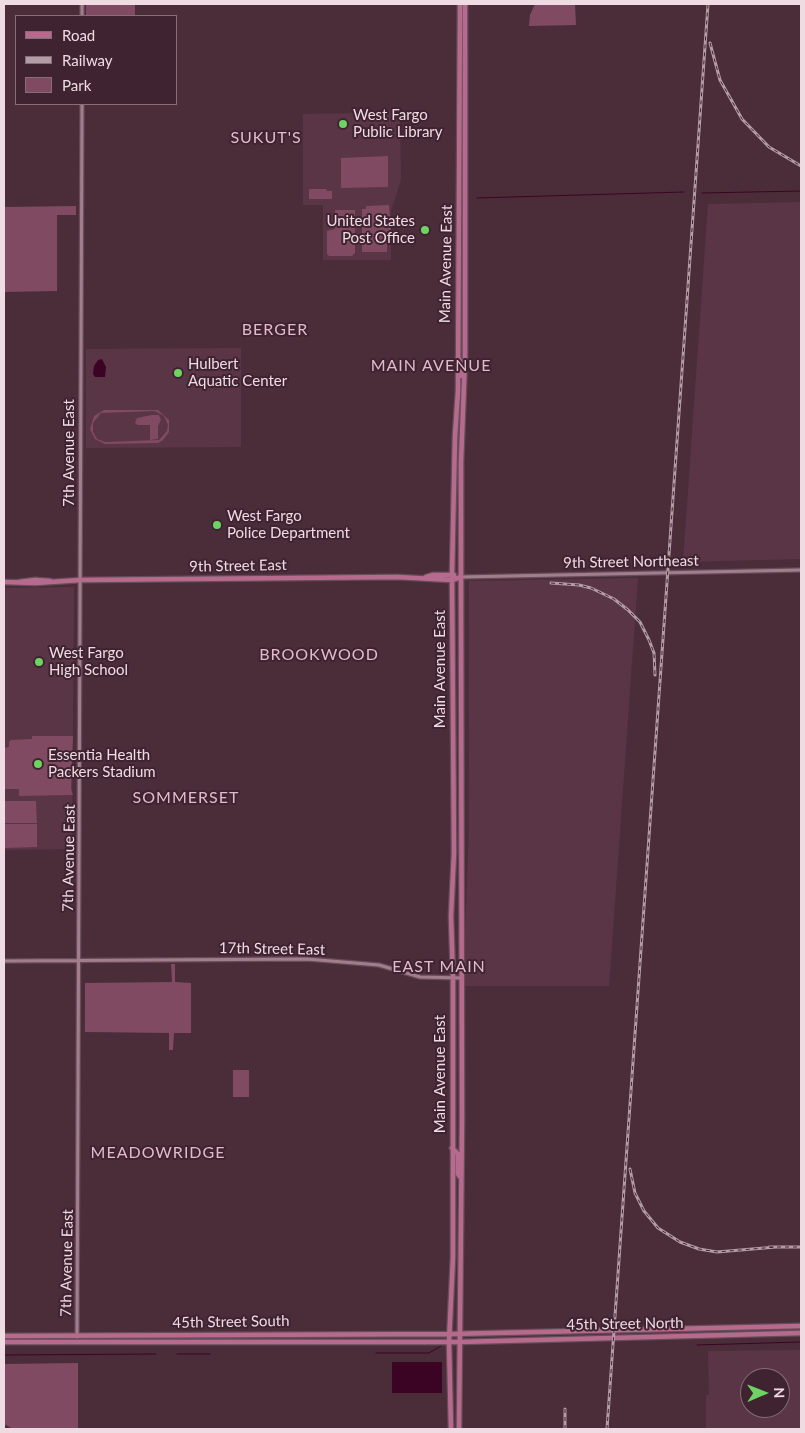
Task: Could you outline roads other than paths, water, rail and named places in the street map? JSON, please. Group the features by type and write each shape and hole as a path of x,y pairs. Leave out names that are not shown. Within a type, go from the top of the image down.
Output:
{"main road":[{"name":"Main Avenue East","path":"450,1334 453,1183 453,978 451,916 454,853 452,577 458,358 460,4"},
{"name":"Main Avenue East","path":"459,1334 462,978 460,577 465,397 465,4"},
{"path":"458,358 462,364 465,397"},
{"path":"454,494 458,498 461,530"},
{"name":"9th Street East","path":"4,582 40,579 50,581 426,577 433,575 460,577"},
{"path":"452,1148 458,1154 458,1174 461,1179"},
{"path":"453,1183 456,1211 461,1216"},
{"name":"45th Street North","path":"459,1334 801,1326"},
{"name":"45th Street North","path":"450,1342 801,1333"},
{"path":"450,1334 451,1429"},
{"path":"459,1334 459,1429"},
{"name":"45th Street South","path":"4,1336 459,1334"},
{"name":"45th Street South","path":"4,1342 450,1342"}],"street":[{"name":"7th Avenue East","path":"77,1343 82,105"},
{"name":"9th Street Northeast","path":"460,577 801,570"},
{"name":"17th Street East","path":"4,961 307,959 379,965 420,977 462,978"}],"waterway":[{"path":"702,193 801,191"},
{"path":"477,198 684,192"},
{"path":"697,1345 801,1342"},
{"path":"376,1353 429,1353 441,1346"},
{"path":"4,1355 156,1354"},
{"path":"177,1354 210,1354"}],"railway":[{"path":"607,1429 708,4"},
{"path":"710,43 720,80 742,119 769,147 801,166"},
{"path":"551,583 591,588 614,599 628,610 640,622 649,640 654,653 655,675"},
{"path":"630,1169 635,1193 644,1211 658,1228 680,1242 699,1249 717,1252 776,1247"},
{"path":"769,1247 801,1247"},
{"path":"565,1409 565,1429"}],"place":[{"name":"West Fargo Public Library","path":"343,124"},
{"name":"United States Post Office","path":"425,230"},
{"name":"Hulbert Aquatic Center","path":"178,373"},
{"name":"West Fargo Police Department","path":"217,525"},
{"name":"West Fargo High School","path":"39,662"},
{"name":"Essentia Health Packers Stadium","path":"38,764"}],"district":[{"name":"SUKUT'S","path":"266,138"},
{"name":"BERGER","path":"275,330"},
{"name":"MAIN AVENUE","path":"431,366"},
{"name":"BROOKWOOD","path":"319,655"},
{"name":"SOMMERSET","path":"186,798"},
{"name":"EAST MAIN","path":"439,967"},
{"name":"MEADOWRIDGE","path":"158,1153"}]}
